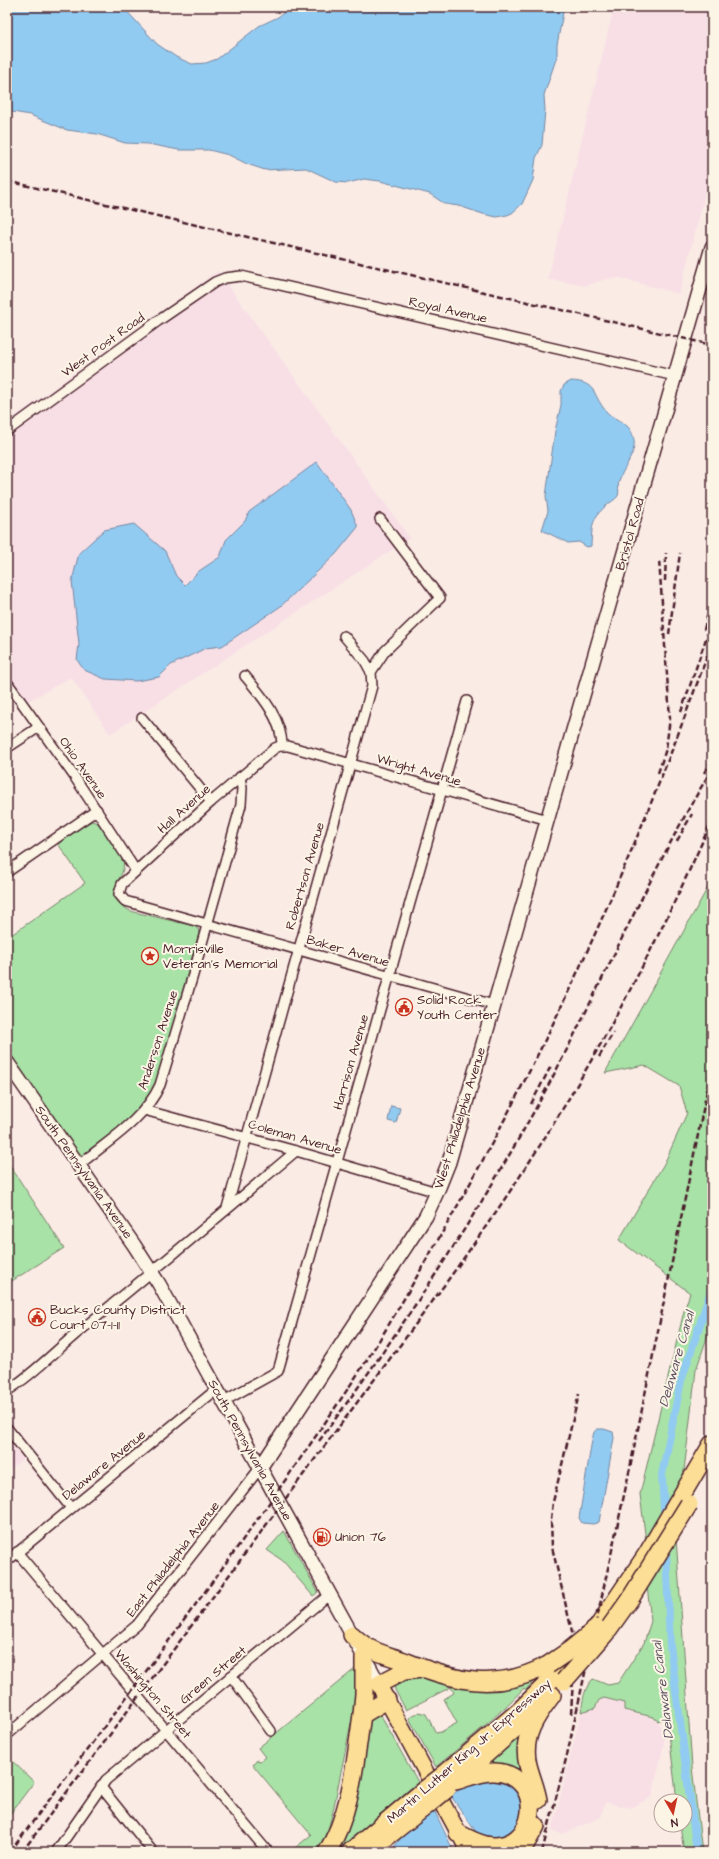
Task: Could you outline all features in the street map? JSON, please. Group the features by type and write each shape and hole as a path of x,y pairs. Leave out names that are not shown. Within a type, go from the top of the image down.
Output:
{"highway":[{"name":"Martin Luther King Jr. Expressway","path":"350,1852 448,1782 552,1695 556,1674 592,1649 626,1605 684,1502 712,1444"},
{"name":"Martin Luther King Jr. Expressway","path":"448,1782 556,1674 597,1628 684,1502 712,1465"},
{"path":"352,1636 376,1652 423,1669 461,1680 493,1682 526,1676 556,1674"},
{"path":"327,1852 340,1826 346,1804 362,1715 365,1685 364,1657"},
{"path":"379,1684 404,1671 423,1669"},
{"path":"521,1852 536,1826 539,1808 527,1758 528,1735 534,1719 552,1695"},
{"path":"362,1715 387,1700"},
{"path":"448,1782 486,1772 508,1775 524,1788 527,1793 530,1808 528,1823 520,1836 507,1843 487,1845 471,1840 465,1846"},
{"name":"Martin Luther King Jr. Expressway","path":"368,1852 401,1827 427,1797"},
{"path":"386,1852 401,1827"}],"main road":[{"name":"Bristol Road","path":"548,820 712,247"},
{"name":"West Philadelphia Avenue","path":"260,1468 417,1229 438,1192 449,1162 548,820"},
{"name":"South Pennsylvania Avenue","path":"7,1062 134,1245 151,1274 159,1284 330,1594 465,1846"}],"street":[{"name":"Royal Avenue","path":"215,282 225,278 241,276 675,376"},
{"name":"West Post Road","path":"7,431 158,321 215,282"},
{"path":"344,636 365,661 371,672 385,651 440,598 380,519"},
{"name":"Robertson Avenue","path":"227,1208 372,686 371,672"},
{"path":"246,676 278,722 281,730 282,746"},
{"name":"Ohio Avenue","path":"7,682 97,810 136,871"},
{"name":"Harrison Avenue","path":"224,1401 278,1371 467,701"},
{"path":"142,718 211,802"},
{"path":"7,748 39,727"},
{"name":"Wright Avenue","path":"282,746 548,820"},
{"name":"Hall Avenue","path":"125,901 119,894 120,888 136,871 240,777 275,748 282,746"},
{"name":"Anderson Avenue","path":"79,1165 144,1110 160,1085 241,805 242,788 240,777"},
{"path":"7,872 97,810"},
{"name":"Baker Avenue","path":"125,901 494,1005"},
{"name":"Coleman Avenue","path":"144,1110 246,1137 438,1192"},
{"path":"7,1391 58,1348 151,1274 296,1151"},
{"name":"Delaware Avenue","path":"7,1561 217,1389"},
{"path":"7,1428 72,1508"},
{"name":"East Philadelphia Avenue","path":"7,1735 138,1626 260,1468"},
{"name":"Washington Street","path":"17,1552 268,1852"},
{"name":"Green Street","path":"56,1852 106,1780 330,1594"},
{"path":"232,1676 271,1731"},
{"path":"101,1787 153,1852"}],"shaded area":[{"path":"614,7 712,7 712,168 679,294 620,278 606,279 586,286 548,279"},
{"path":"218,271 410,538 110,734 71,677 23,704 7,682 7,422"},
{"path":"7,1440 23,1459 7,1472"},
{"path":"604,1698 624,1703 623,1709 625,1711 653,1718 658,1721 661,1727 664,1734 664,1744 652,1797 630,1808 605,1802 601,1817 563,1834 552,1831 581,1712 595,1708 598,1705 599,1700"}],"green space":[{"path":"92,821 98,823 122,857 122,872 114,891 115,897 120,904 130,911 194,926 198,929 199,933 158,1078 143,1103 134,1113 114,1131 80,1157 7,1050 7,938 85,883 58,844"},
{"path":"712,880 712,1323 696,1370 676,1538 692,1767 702,1852 684,1852 681,1833 693,1833 693,1793 676,1793 667,1717 658,1721 653,1717 624,1710 624,1703 604,1698 599,1700 595,1708 581,1712 586,1690 593,1679 608,1685 618,1683 644,1643 651,1621 647,1586 651,1581 640,1494 684,1311 690,1293 619,1240 665,1162 687,1113 679,1086 644,1065 605,1073"},
{"path":"7,1161 64,1248 7,1284"},
{"path":"284,1531 318,1592 313,1596 283,1561 267,1550"},
{"path":"356,1668 358,1679 354,1724 351,1723 328,1830 316,1852 290,1852 311,1835 253,1765 257,1760 260,1761 265,1757 258,1748"},
{"path":"407,1675 536,1678 526,1690 524,1688 470,1739 436,1767 409,1718 419,1712 426,1714 436,1733 441,1732 457,1723 444,1699 454,1693 451,1687 406,1710 395,1690 394,1685"},
{"path":"378,1711 418,1782 336,1852 366,1720"},
{"path":"525,1728 527,1779 488,1765"},
{"path":"7,1756 34,1782 7,1818"}],"water":[{"path":"7,7 123,7 157,44 176,57 192,64 206,63 217,59 259,26 278,17 291,7 564,7 557,45 557,56 544,95 545,110 542,145 536,158 533,180 522,204 512,213 497,217 459,206 445,204 430,194 380,181 364,179 348,183 336,182 306,168 265,170 247,164 229,155 209,150 179,150 148,144 125,143 97,134 67,130 30,115 7,111"},
{"path":"571,381 590,386 605,410 611,416 626,425 634,438 631,456 618,483 618,496 597,515 592,529 591,546 587,547 579,542 568,543 542,530 548,511 546,496 555,431 561,405 561,391 564,385"},
{"path":"317,462 351,510 358,527 336,554 281,606 222,646 206,648 171,665 159,677 136,681 105,679 84,670 77,660 79,644 72,581 79,553 104,530 134,524 165,551 176,576 185,585 199,571 220,557 226,540 245,521 249,512"},
{"path":"391,1106 400,1108 396,1123 388,1121"},
{"path":"597,1429 604,1429 613,1432 614,1438 599,1522 593,1524 582,1523 579,1518 592,1440 594,1432"},
{"path":"500,1777 524,1796 522,1825 496,1841 476,1832 451,1796 465,1785"},
{"path":"434,1810 454,1852 391,1852 405,1834"}],"waterway":[{"name":"Delaware Canal","path":"664,1509 662,1475 681,1381 712,1288"},
{"name":"Delaware Canal","path":"666,1549 670,1645 697,1852"}],"railway":[{"path":"7,181 712,345"},
{"path":"665,581 666,553"},
{"path":"669,634 680,553"},
{"path":"658,773 666,749 670,718 659,559"},
{"path":"704,630 712,596"},
{"path":"681,712 712,621"},
{"path":"10,1852 186,1618 272,1499 366,1362 406,1296 476,1173 515,1099 588,950 653,797 712,642"},
{"path":"704,773 712,760"},
{"path":"319,1441 351,1398 412,1310 497,1176 550,1082 648,885 712,769"},
{"path":"677,841 692,814"},
{"path":"22,1852 423,1314 469,1251 523,1172 554,1123 611,1025 664,923 712,820"},
{"path":"599,1057 613,1033"},
{"path":"531,1104 551,1066"},
{"path":"542,1852 567,1755 630,1468 712,1066"},
{"path":"571,1714 575,1644 552,1547 551,1519 553,1502 579,1394"}],"place":[{"name":"Morrisville Veteran's Memorial","path":"150,956"},
{"name":"Solid Rock Youth Center","path":"404,1007"},
{"name":"Bucks County District Court 07-1-11","path":"37,1317"},
{"name":"Union 76","path":"322,1537"}]}
